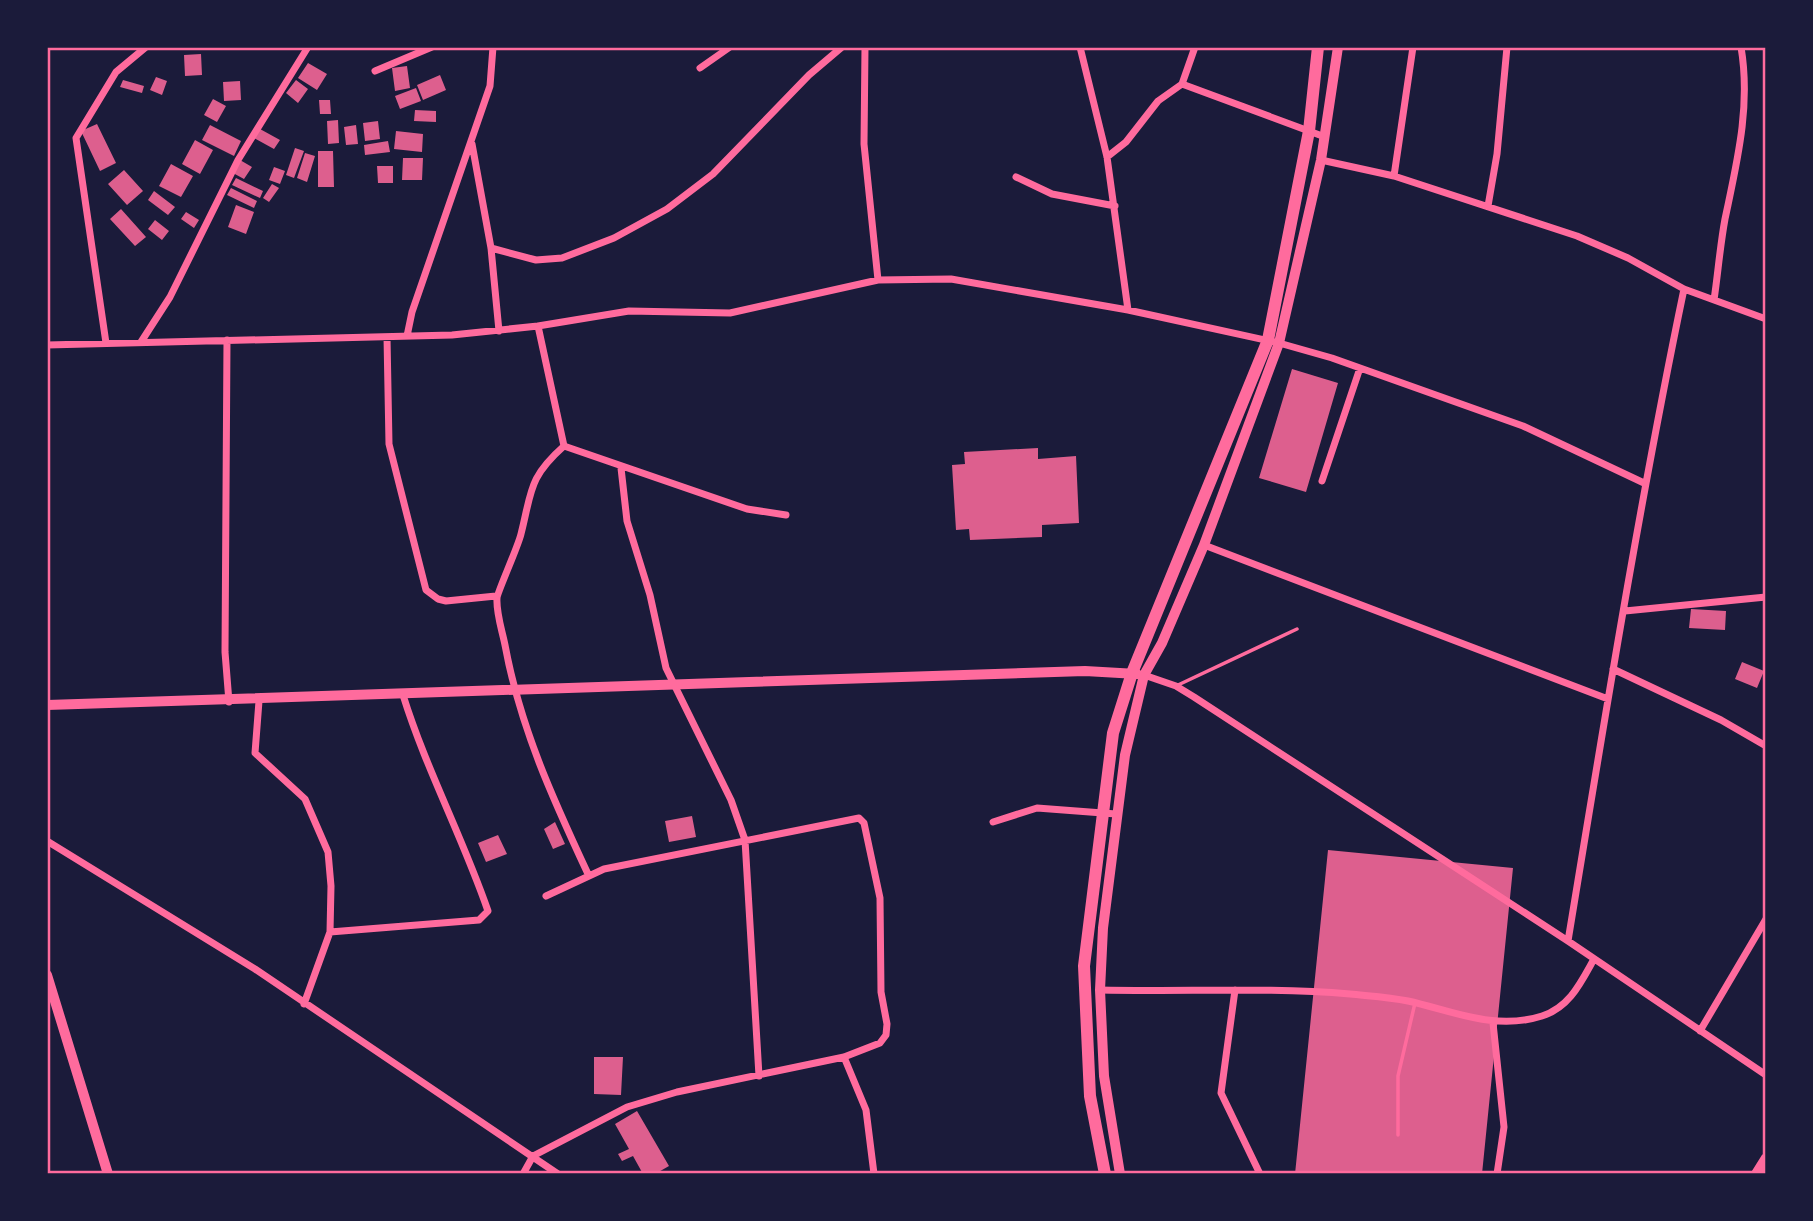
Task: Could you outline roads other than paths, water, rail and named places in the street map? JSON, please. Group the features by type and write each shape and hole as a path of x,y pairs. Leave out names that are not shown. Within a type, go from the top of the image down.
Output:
{"main road":[{"path":"1105,1174 1090,1096 1084,966 1114,733 1274,341 1310,131 1318,47"},
{"path":"1119,1174 1104,1076 1100,990 1103,928 1116,814 1138,674 1162,643 1248,435 1321,160 1338,47"},
{"path":"47,705 229,702 1085,671 1138,674"},
{"path":"47,975 108,1174"}],"street":[{"path":"106,343 76,138 116,72 146,47"},
{"path":"141,342 170,297 238,160 308,47"},
{"path":"375,71 432,47"},
{"path":"407,336 416,300 490,86 493,47"},
{"path":"700,68 730,47"},
{"path":"491,248 536,260 562,258 614,238 696,189 809,75 842,47"},
{"path":"865,47 863,144 878,280"},
{"path":"1080,47 1107,157 1128,310"},
{"path":"1107,157 1126,142 1158,102 1182,84 1195,47"},
{"path":"1394,176 1413,47"},
{"path":"1488,206 1497,154 1507,47"},
{"path":"1714,300 1726,219 1741,151 1744,85 1741,47"},
{"path":"1182,84 1325,137"},
{"path":"472,143 491,248 499,331"},
{"path":"1321,160 1394,176 1577,236 1628,258 1684,289 1766,319"},
{"path":"1016,177 1052,194 1115,206"},
{"path":"47,345 387,337 499,331 644,310 730,313 878,280 930,278 974,281 1274,341 1360,368 1522,426 1644,484"},
{"path":"1568,941 1644,484 1684,289"},
{"path":"538,326 564,446"},
{"path":"387,337 389,444 426,590 438,599 446,601 496,596"},
{"path":"227,340 225,652 229,702"},
{"path":"1322,481 1360,368"},
{"path":"564,446 621,468 747,509 786,515"},
{"path":"564,446 545,463 532,483 512,561 496,596 514,692 538,767 588,874"},
{"path":"621,468 627,521 673,687 731,800 745,840 759,1076"},
{"path":"1204,545 1608,699"},
{"path":"1625,611 1766,597"},
{"path":"1614,669 1721,720 1766,746"},
{"path":"1138,674 1176,686 1568,941 1766,1075"},
{"path":"330,932 479,920 487,915 470,858 442,799 403,695"},
{"path":"259,701 255,754 305,799 328,852 331,877 330,932 304,1003"},
{"path":"993,822 1027,809 1116,814"},
{"path":"523,1174 533,1156 627,1107 677,1092 844,1057 880,1043 887,1030 881,992 880,898 863,820 857,818 588,874 546,896"},
{"path":"47,841 255,969 558,1174"},
{"path":"1700,1031 1766,919"},
{"path":"1100,990 1291,990 1415,1003 1493,1023 1543,1016 1556,1010 1577,990 1594,959"},
{"path":"1235,990 1221,1093 1260,1174"},
{"path":"1493,1023 1504,1127 1497,1174"},
{"path":"844,1057 866,1111 874,1174"}],"lane":[{"path":"1176,686 1297,629"},
{"path":"1398,1135 1398,1076 1415,1003"}]}
